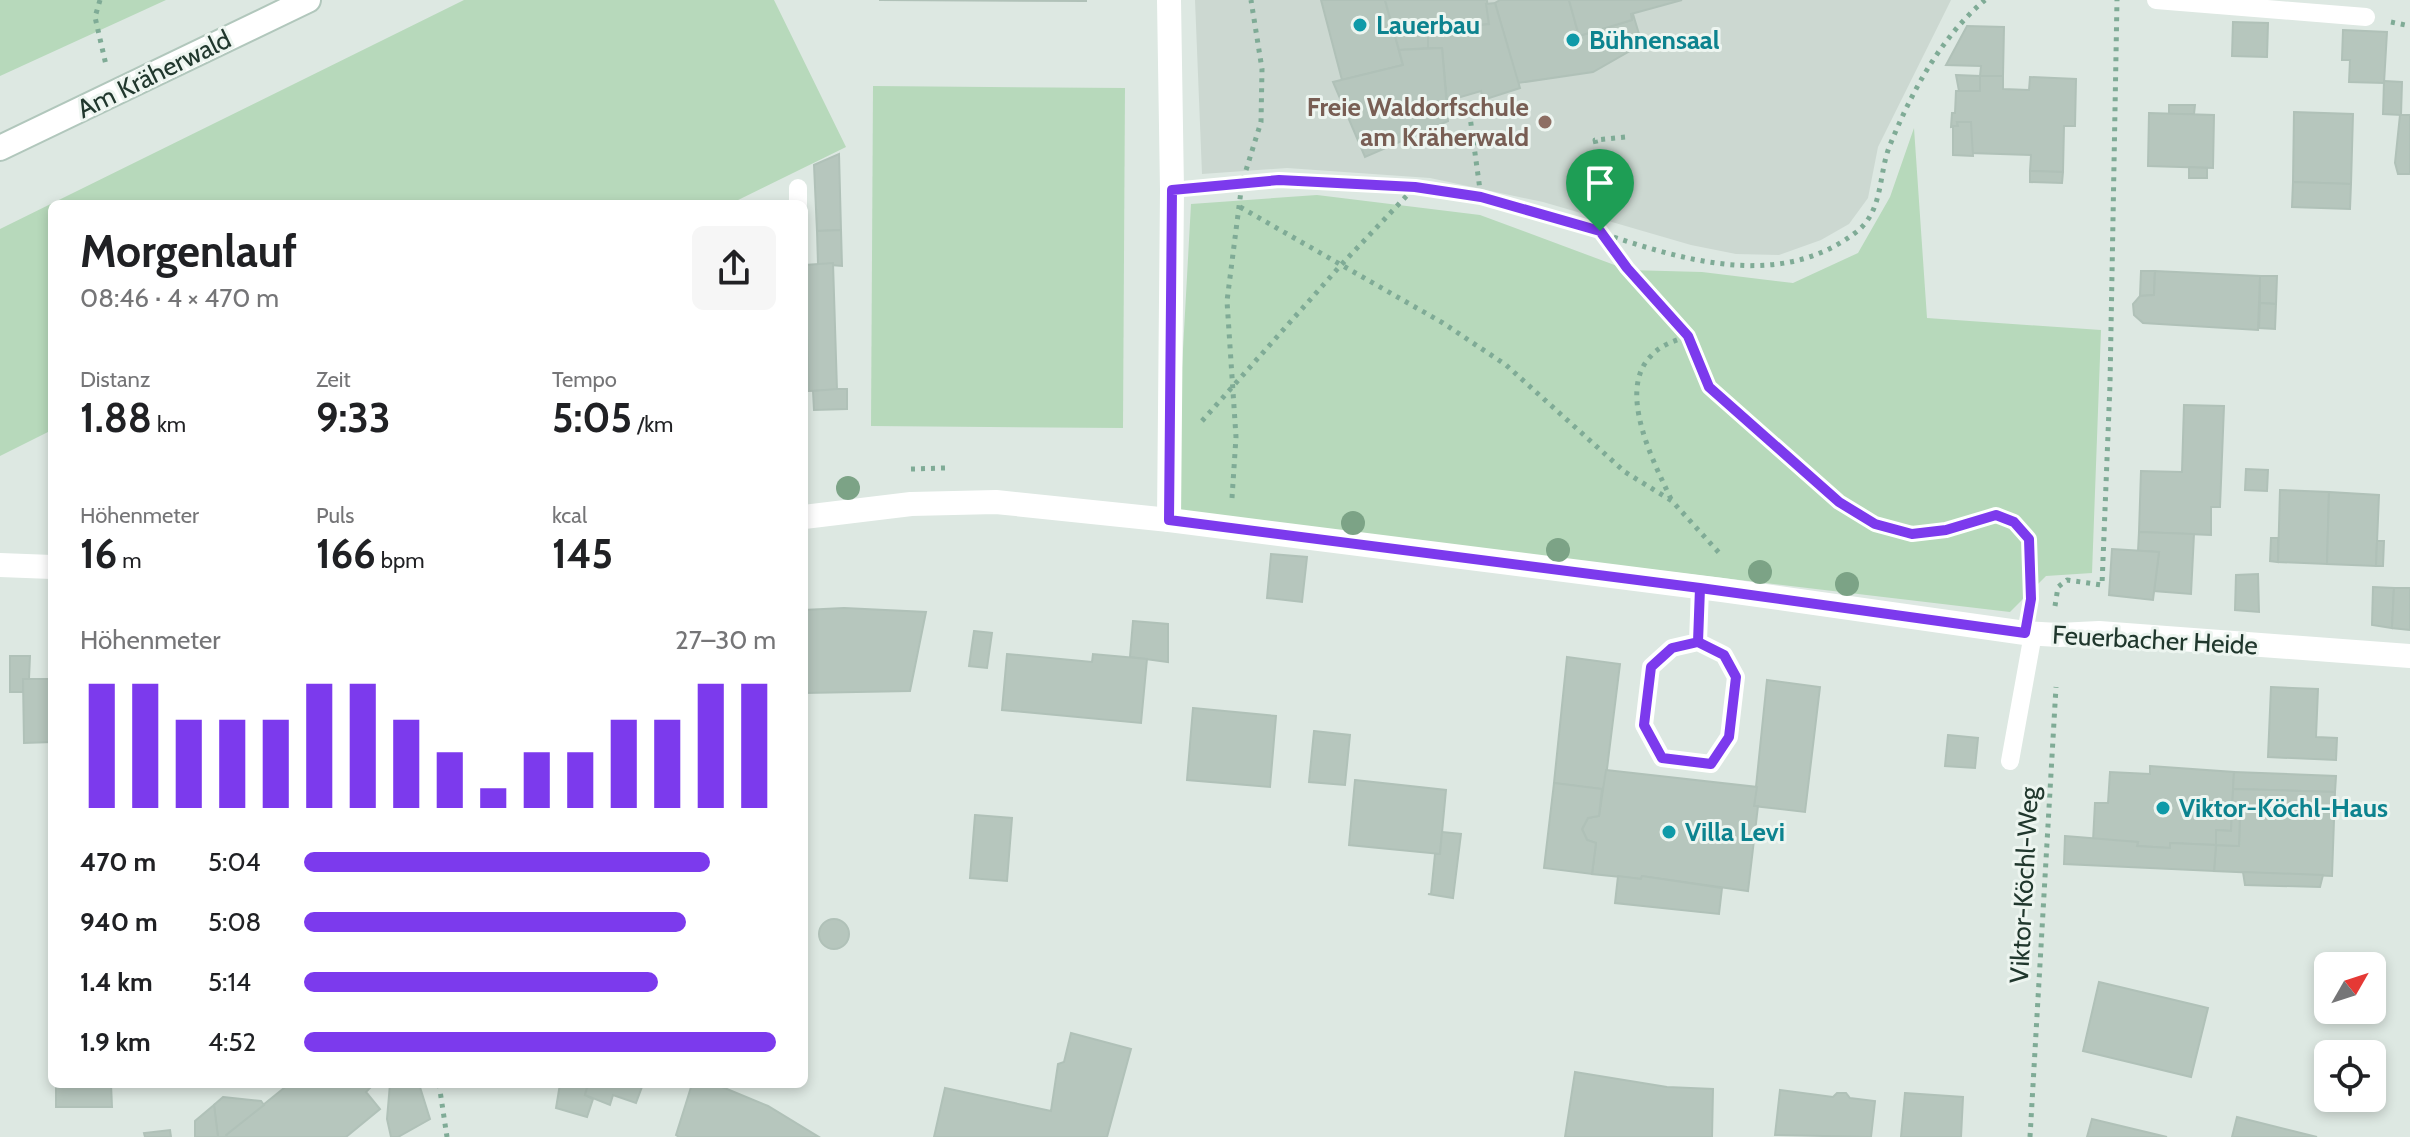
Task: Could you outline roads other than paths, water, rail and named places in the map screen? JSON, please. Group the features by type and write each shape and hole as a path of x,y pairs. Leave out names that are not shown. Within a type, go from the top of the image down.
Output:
{"street":[{"name":"Am Kräherwald","path":"0,148 308,0"},
{"path":"1169,0 1172,190 1169,520"},
{"name":"Feuerbacher Heide","path":"808,513 911,504 996,502 1169,520 1711,589 2029,634 2099,633 2410,656"},
{"path":"0,565 48,567"}],"lane":[{"path":"2156,0 2366,17"},
{"path":"1698,642 1711,589"},
{"path":"2010,761 2029,634"},
{"path":"1698,642 1724,655 1736,677 1729,737 1711,764 1662,758 1644,725 1651,667 1672,648 1698,642"}],"place":[{"name":"Lauerbau","path":"1360,25"},
{"name":"Bühnensaal","path":"1573,40"},
{"name":"Freie Waldorfschule am Kräherwald","path":"1545,122"},
{"name":"Viktor-Köchl-Haus","path":"2163,808"},
{"name":"Villa Levi","path":"1669,832"}]}
